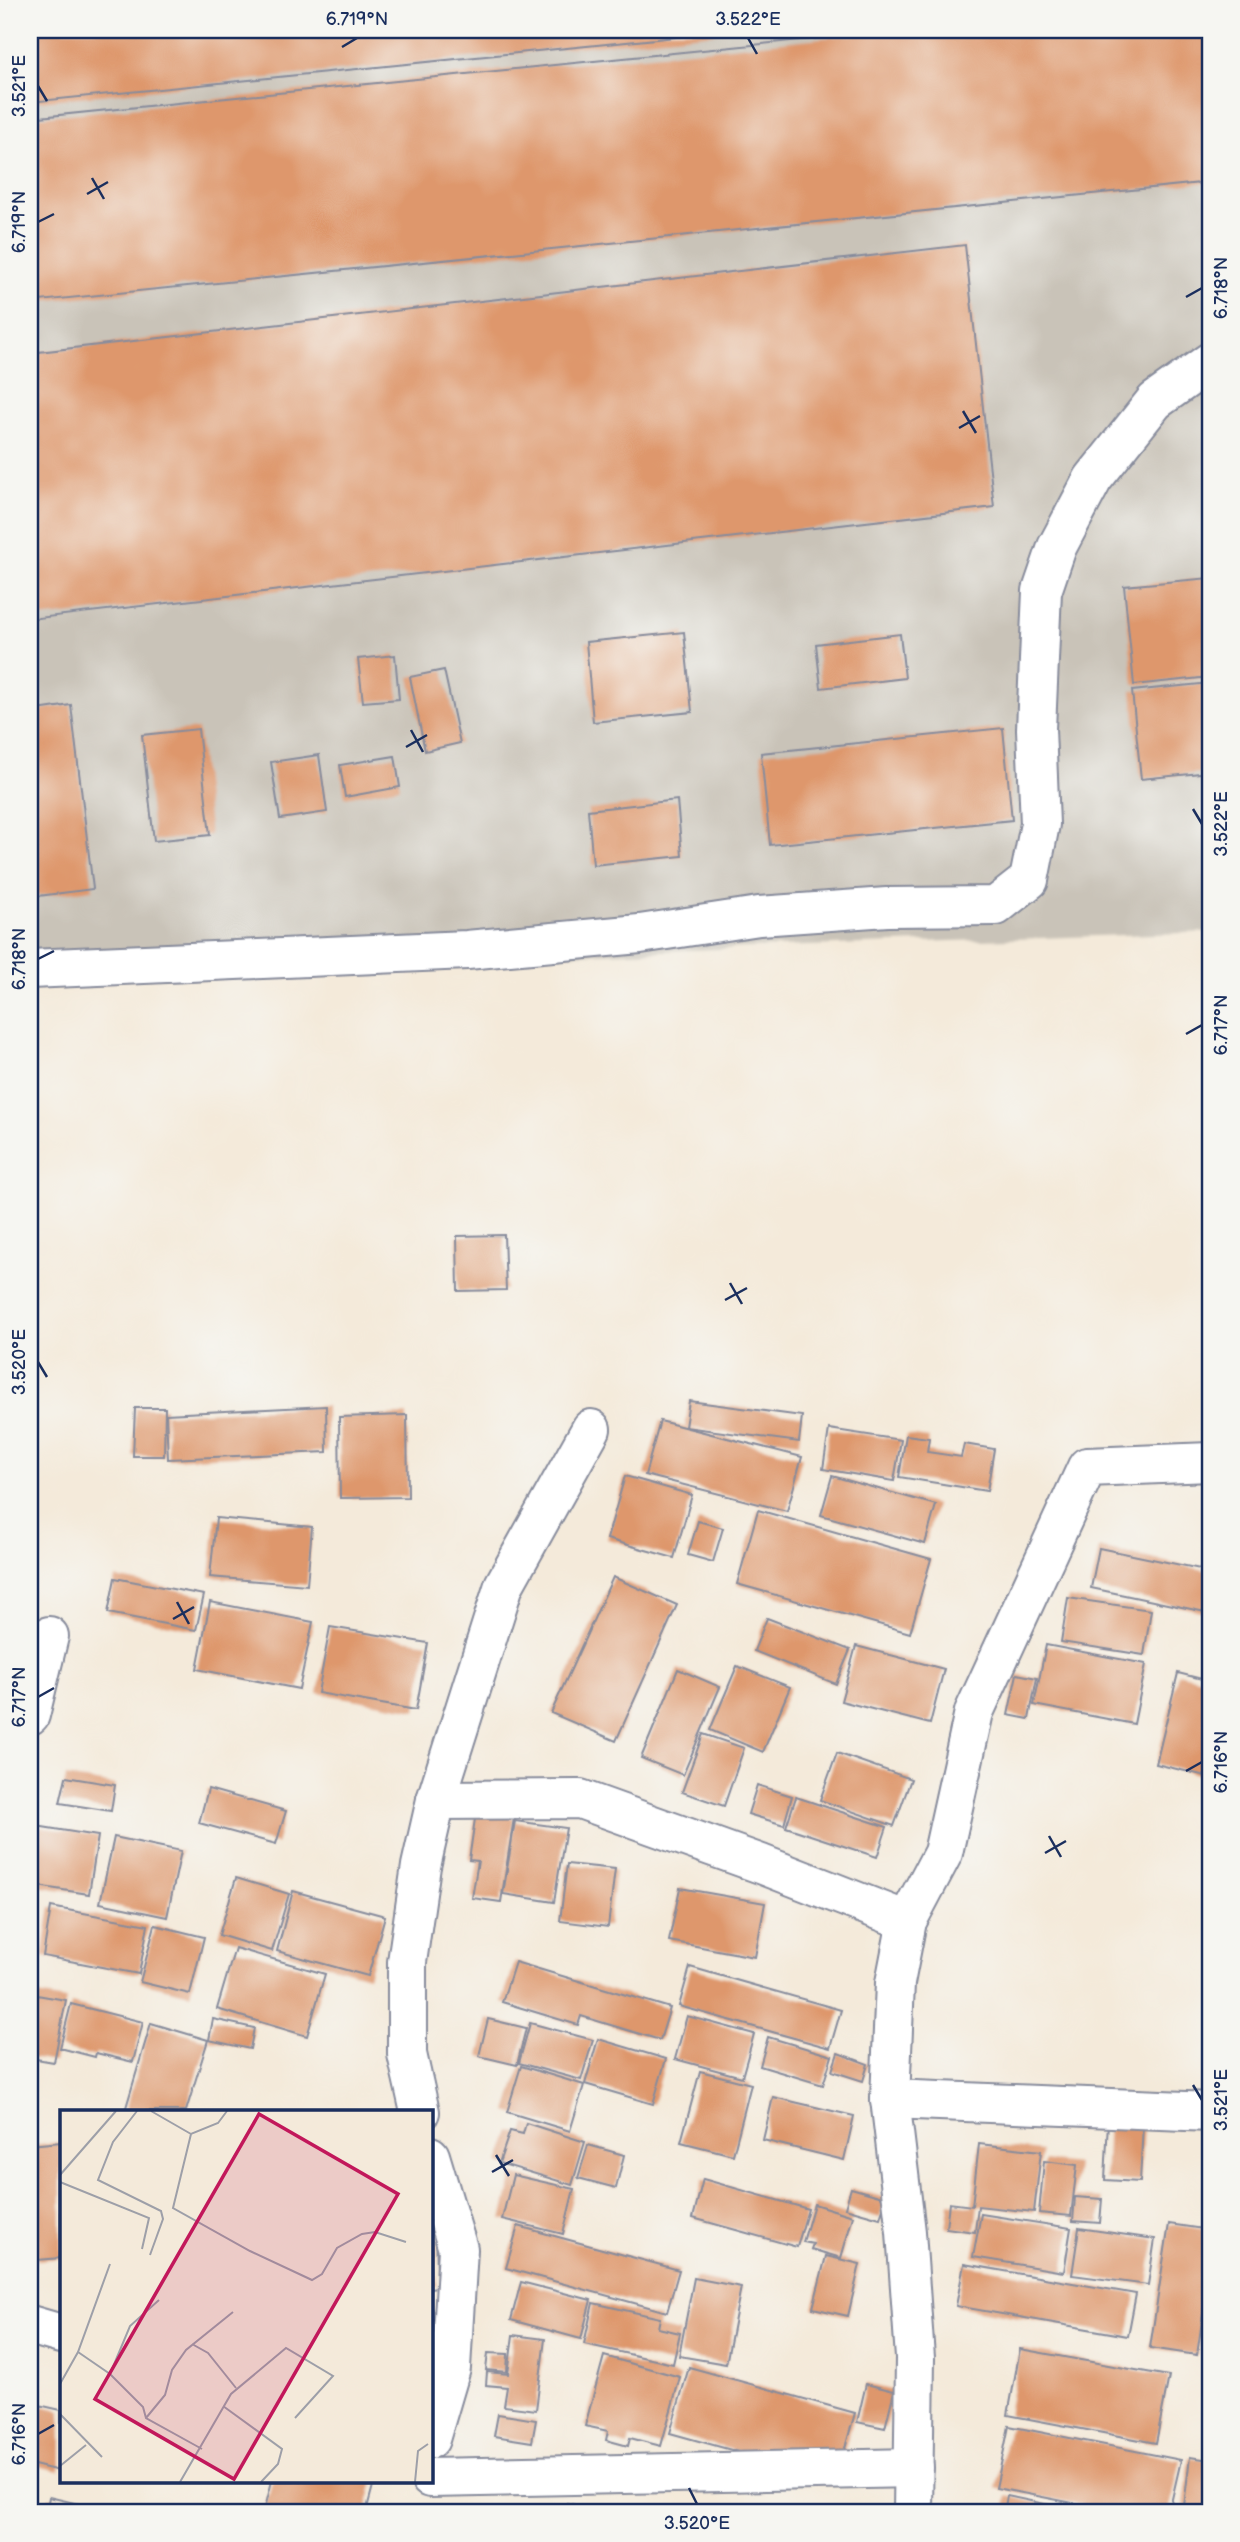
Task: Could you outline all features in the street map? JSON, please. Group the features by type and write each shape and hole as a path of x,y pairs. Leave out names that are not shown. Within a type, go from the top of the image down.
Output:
{"street":[{"path":"30,969 467,950 640,934 759,916 887,907 996,906 1029,880 1040,824 1036,729 1042,591 1057,547 1093,480 1155,401 1210,362"},
{"path":"420,2110 407,2054 407,1962 421,1866 436,1800 504,1585 591,1429"},
{"path":"913,2512 915,2344 906,2232 890,2099 895,1983 907,1921 943,1853 974,1712 1087,1467 1210,1462"},
{"path":"30,1715 50,1636"},
{"path":"436,1800 580,1799 761,1864 907,1921"},
{"path":"890,2099 1210,2112"},
{"path":"432,2164 458,2249 452,2368 432,2433"},
{"path":"30,2325 60,2334"},
{"path":"432,2478 914,2468"}],"shaded area":[{"path":"30,30 1210,30 1210,932 30,973"}],"building":[{"path":"30,30 725,30 725,32 30,102"},
{"path":"900,30 1210,30 1210,182 30,302 30,118"},
{"path":"965,245 994,507 30,619 30,353"},
{"path":"1210,578 1210,677 1134,685 1124,586"},
{"path":"684,632 692,712 593,722 586,642"},
{"path":"900,634 905,678 821,688 816,644"},
{"path":"395,655 399,699 363,702 358,659"},
{"path":"444,670 460,743 425,751 410,677"},
{"path":"1210,683 1210,772 1141,779 1132,691"},
{"path":"71,705 93,889 30,897 30,711"},
{"path":"1003,728 1012,820 770,845 761,753"},
{"path":"198,729 210,835 154,841 142,735"},
{"path":"319,755 327,812 280,819 271,762"},
{"path":"395,756 400,787 345,797 340,765"},
{"path":"677,800 682,856 593,865 588,810"},
{"path":"504,1235 506,1290 458,1291 457,1236"},
{"path":"689,1401 802,1416 799,1442 685,1427"},
{"path":"326,1406 327,1452 168,1459 166,1414"},
{"path":"135,1408 165,1408 164,1456 133,1456"},
{"path":"407,1415 408,1497 340,1498 339,1417"},
{"path":"660,1421 802,1457 787,1511 645,1475"},
{"path":"829,1429 901,1440 894,1481 823,1469"},
{"path":"906,1435 929,1438 927,1452 961,1457 964,1444 994,1449 987,1491 899,1477"},
{"path":"625,1476 692,1495 674,1558 607,1539"},
{"path":"832,1476 936,1505 925,1544 821,1515"},
{"path":"758,1510 931,1559 910,1633 737,1584"},
{"path":"216,1518 312,1527 307,1585 210,1577"},
{"path":"698,1521 723,1528 713,1562 688,1555"},
{"path":"1099,1548 1210,1571 1210,1613 1091,1588"},
{"path":"613,1577 677,1605 616,1741 551,1713"},
{"path":"115,1578 204,1595 196,1630 108,1613"},
{"path":"1068,1598 1151,1610 1144,1655 1061,1642"},
{"path":"210,1602 313,1622 299,1689 197,1669"},
{"path":"767,1618 850,1650 836,1684 754,1651"},
{"path":"330,1627 428,1643 416,1710 318,1693"},
{"path":"1046,1645 1146,1664 1134,1724 1034,1705"},
{"path":"856,1646 944,1669 930,1724 841,1701"},
{"path":"737,1666 790,1687 763,1752 710,1730"},
{"path":"678,1669 720,1687 683,1775 641,1758"},
{"path":"1178,1673 1210,1681 1210,1777 1156,1764"},
{"path":"1017,1674 1037,1678 1029,1719 1008,1715"},
{"path":"703,1734 744,1748 724,1806 682,1792"},
{"path":"837,1753 911,1779 894,1826 820,1800"},
{"path":"66,1777 115,1785 111,1811 60,1803"},
{"path":"757,1785 792,1796 784,1825 748,1814"},
{"path":"208,1789 286,1811 276,1844 199,1823"},
{"path":"796,1797 887,1827 877,1857 786,1827"},
{"path":"476,1812 514,1818 501,1902 472,1898 478,1861 469,1860"},
{"path":"515,1821 566,1828 554,1902 503,1894"},
{"path":"30,1825 98,1836 89,1894 30,1885"},
{"path":"114,1837 181,1851 167,1917 100,1903"},
{"path":"567,1864 615,1869 608,1927 560,1921"},
{"path":"236,1878 289,1894 272,1951 219,1935"},
{"path":"680,1888 765,1903 755,1957 669,1941"},
{"path":"293,1891 385,1916 368,1976 277,1951"},
{"path":"51,1907 148,1925 139,1974 43,1956"},
{"path":"155,1925 204,1937 190,1994 140,1982"},
{"path":"235,1948 325,1974 307,2036 217,2009"},
{"path":"515,1962 670,2008 660,2040 581,2016 578,2025 502,2002"},
{"path":"690,1967 841,2010 830,2048 679,2006"},
{"path":"37,1995 66,2000 54,2062 30,2058 30,2029"},
{"path":"71,2004 143,2022 133,2062 96,2053 95,2057 60,2048"},
{"path":"687,2016 754,2034 742,2077 675,2059"},
{"path":"213,2019 254,2028 250,2049 209,2040"},
{"path":"488,2019 526,2028 517,2065 479,2056"},
{"path":"151,2023 208,2040 186,2110 125,2110"},
{"path":"530,2023 593,2040 581,2080 519,2063"},
{"path":"768,2037 832,2056 823,2085 760,2066"},
{"path":"598,2039 666,2059 653,2104 585,2084"},
{"path":"838,2053 868,2064 863,2081 832,2071"},
{"path":"521,2066 584,2085 570,2131 507,2112"},
{"path":"700,2071 751,2084 733,2155 681,2142"},
{"path":"773,2097 854,2116 844,2160 763,2140"},
{"path":"1108,2121 1143,2123 1140,2182 1105,2180"},
{"path":"526,2123 585,2142 572,2185 499,2163 510,2131 523,2134"},
{"path":"60,2142 60,2258 37,2260 30,2145"},
{"path":"979,2144 1041,2151 1034,2212 978,2206 975,2232 946,2228 949,2203 972,2206"},
{"path":"588,2145 624,2155 616,2188 578,2178"},
{"path":"1044,2161 1077,2165 1071,2216 1039,2213"},
{"path":"513,2175 574,2189 563,2234 502,2219"},
{"path":"703,2179 808,2209 797,2247 693,2218"},
{"path":"851,2188 886,2198 880,2218 845,2208"},
{"path":"1075,2197 1102,2199 1100,2223 1073,2221"},
{"path":"814,2204 853,2216 841,2258 811,2249 813,2244 803,2242"},
{"path":"432,2208 436,2208 437,2287 432,2288"},
{"path":"981,2214 1071,2228 1064,2272 973,2257"},
{"path":"1169,2224 1210,2230 1210,2266 1197,2355 1150,2348"},
{"path":"518,2226 679,2270 667,2312 506,2268"},
{"path":"1079,2228 1155,2239 1148,2285 1072,2275"},
{"path":"826,2256 860,2264 848,2316 813,2308"},
{"path":"964,2264 1136,2294 1128,2336 956,2306"},
{"path":"694,2278 741,2287 726,2364 679,2356"},
{"path":"521,2282 591,2300 581,2339 511,2320"},
{"path":"593,2303 660,2318 658,2328 680,2333 673,2364 584,2344"},
{"path":"513,2335 545,2339 536,2410 504,2406 507,2387 486,2385 487,2372 508,2374"},
{"path":"1020,2349 1169,2376 1156,2443 1008,2415"},
{"path":"488,2353 508,2354 507,2372 486,2370"},
{"path":"604,2356 680,2377 661,2446 630,2438 628,2446 606,2440 608,2431 585,2426"},
{"path":"689,2367 855,2413 836,2479 670,2433"},
{"path":"866,2384 894,2391 885,2428 857,2422"},
{"path":"30,2403 60,2410 59,2471 30,2464"},
{"path":"498,2414 536,2420 532,2442 494,2436"},
{"path":"1009,2426 1181,2460 1169,2512 1119,2512 996,2488"},
{"path":"1190,2457 1210,2460 1210,2509 1184,2506"},
{"path":"272,2482 374,2482 366,2512 264,2512"},
{"path":"1007,2496 1078,2511 1078,2512 1004,2512"},
{"path":"49,2497 109,2511 46,2512"},
{"path":"567,2503 598,2511 598,2512 564,2512"}]}
